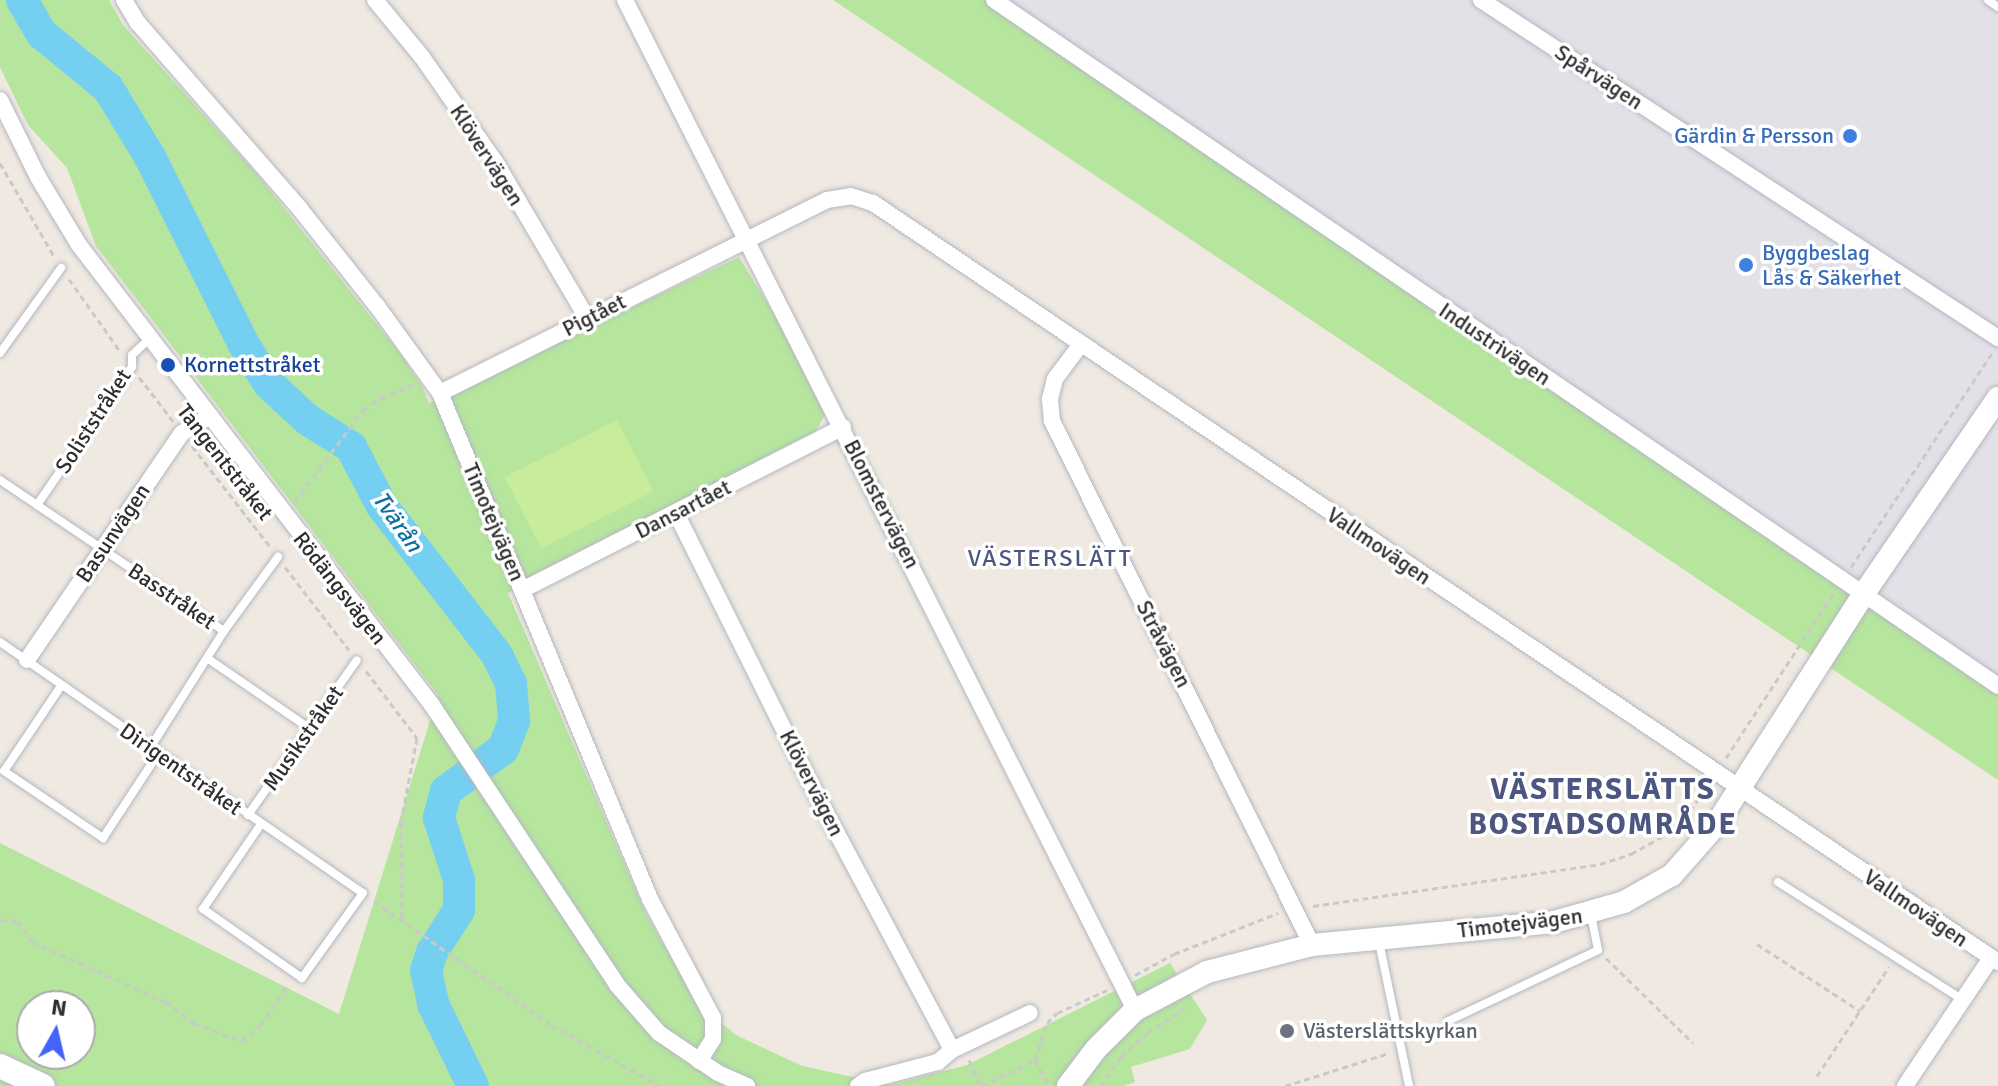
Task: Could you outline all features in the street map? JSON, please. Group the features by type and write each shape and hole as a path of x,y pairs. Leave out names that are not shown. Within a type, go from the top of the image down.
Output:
{"main road":[{"path":"0,1066 43,1086"}],"street":[{"name":"Timotejvägen","path":"124,0 138,23 319,233 440,393 650,899 713,1018 713,1039 699,1061"},
{"name":"Klövervägen","path":"375,0 422,57 496,163 587,318"},
{"name":"Blomstervägen","path":"625,0 1135,1010"},
{"name":"Industrivägen","path":"994,0 1998,686"},
{"name":"Spårvägen","path":"1481,0 1998,340"},
{"name":"Rödängsvägen","path":"0,100 55,207 149,339 467,756 617,985 659,1033 699,1061"},
{"name":"Vallmovägen","path":"748,239 827,200 851,196 873,203 1994,960"},
{"name":"Pigtået","path":"440,393 748,239"},
{"name":"Stråvägen","path":"1081,344 1055,379 1050,399 1052,421 1312,945"},
{"name":"Timotejvägen","path":"1068,1086 1096,1049 1135,1010 1207,972 1312,945 1554,922 1591,914 1624,902 1672,875 1695,852 1740,790 1863,595 1998,398"},
{"name":"Basunvägen","path":"27,660 182,433 210,416"},
{"name":"Dansartået","path":"522,590 843,427"},
{"name":"Klövervägen","path":"676,513 816,794 957,1048"},
{"path":"1905,1086 1994,960"},
{"path":"858,1086 865,1081 938,1062 957,1048 1030,1013"},
{"path":"699,1061 747,1086"}],"lane":[{"path":"1988,0 1998,7"},
{"path":"0,353 61,268"},
{"name":"Soliststråket","path":"37,505 132,367 132,355 149,339"},
{"name":"Basstråket","path":"0,480 224,631"},
{"path":"61,686 4,771 103,838 207,658 278,557"},
{"name":"Dirigentstråket","path":"0,642 363,893"},
{"name":"Basstråket","path":"207,658 309,728"},
{"name":"Musikstråket","path":"248,815 357,660"},
{"path":"261,824 203,909 302,978 363,893"},
{"path":"1778,882 1963,1000"},
{"path":"1448,1021 1598,950 1591,914"},
{"path":"1378,938 1409,1086"}],"path":[{"name":"Tangentstråket","path":"0,163 61,268 132,367 417,738 401,822 402,921"},
{"path":"1051,1086 1035,1060 1041,1034 1057,1013 1227,931 1296,908 1600,864 1621,858 1663,836 1690,811 1716,773 1998,340"},
{"path":"287,520 292,505 348,425 380,398 430,378"},
{"path":"363,893 552,1025 660,1086"},
{"path":"0,920 17,921 33,942 166,1002 194,1023 241,1041 260,1026 284,987 302,978"},
{"path":"1757,944 1860,1011"},
{"path":"1598,950 1693,1043"},
{"path":"1817,1076 1896,957"},
{"path":"957,1048 981,1086 1035,1060"},
{"path":"1285,1086 1400,1049"}],"shaded area":[{"path":"972,0 1998,0 1998,686"}],"green space":[{"path":"0,0 109,0 123,25 257,174 402,356 429,403 739,257 827,400 824,417 812,437 508,593 646,914 697,1003 736,1035 802,1066 890,1085 967,1065 1170,963 1207,1020 1190,1049 1131,1067 1135,1082 1124,1086 0,1086 0,843 339,1014 438,695 96,246 67,168 28,125 0,67"},
{"path":"833,0 994,0 1998,686 1998,780"},
{"path":"617,420 653,491 541,548 505,477"}],"waterway":[{"name":"Tvärån","path":"22,0 42,34 108,88 150,157 244,345 269,384 308,420 351,447 382,506 497,655 511,684 514,721 503,749 446,791 439,818 459,880 459,910 432,952 426,970 433,1004 473,1086"}],"place":[{"name":"Gärdin & Persson","path":"1850,136"},
{"name":"Byggbeslag Lås & Säkerhet","path":"1746,265"},
{"name":"Kornettstråket","path":"168,365"},
{"name":"Västerslättskyrkan","path":"1287,1031"}],"district":[{"name":"VÄSTERSLÄTT","path":"1050,559"},
{"name":"VÄSTERSLÄTTS BOSTADSOMRÅDE","path":"1603,807"}]}
